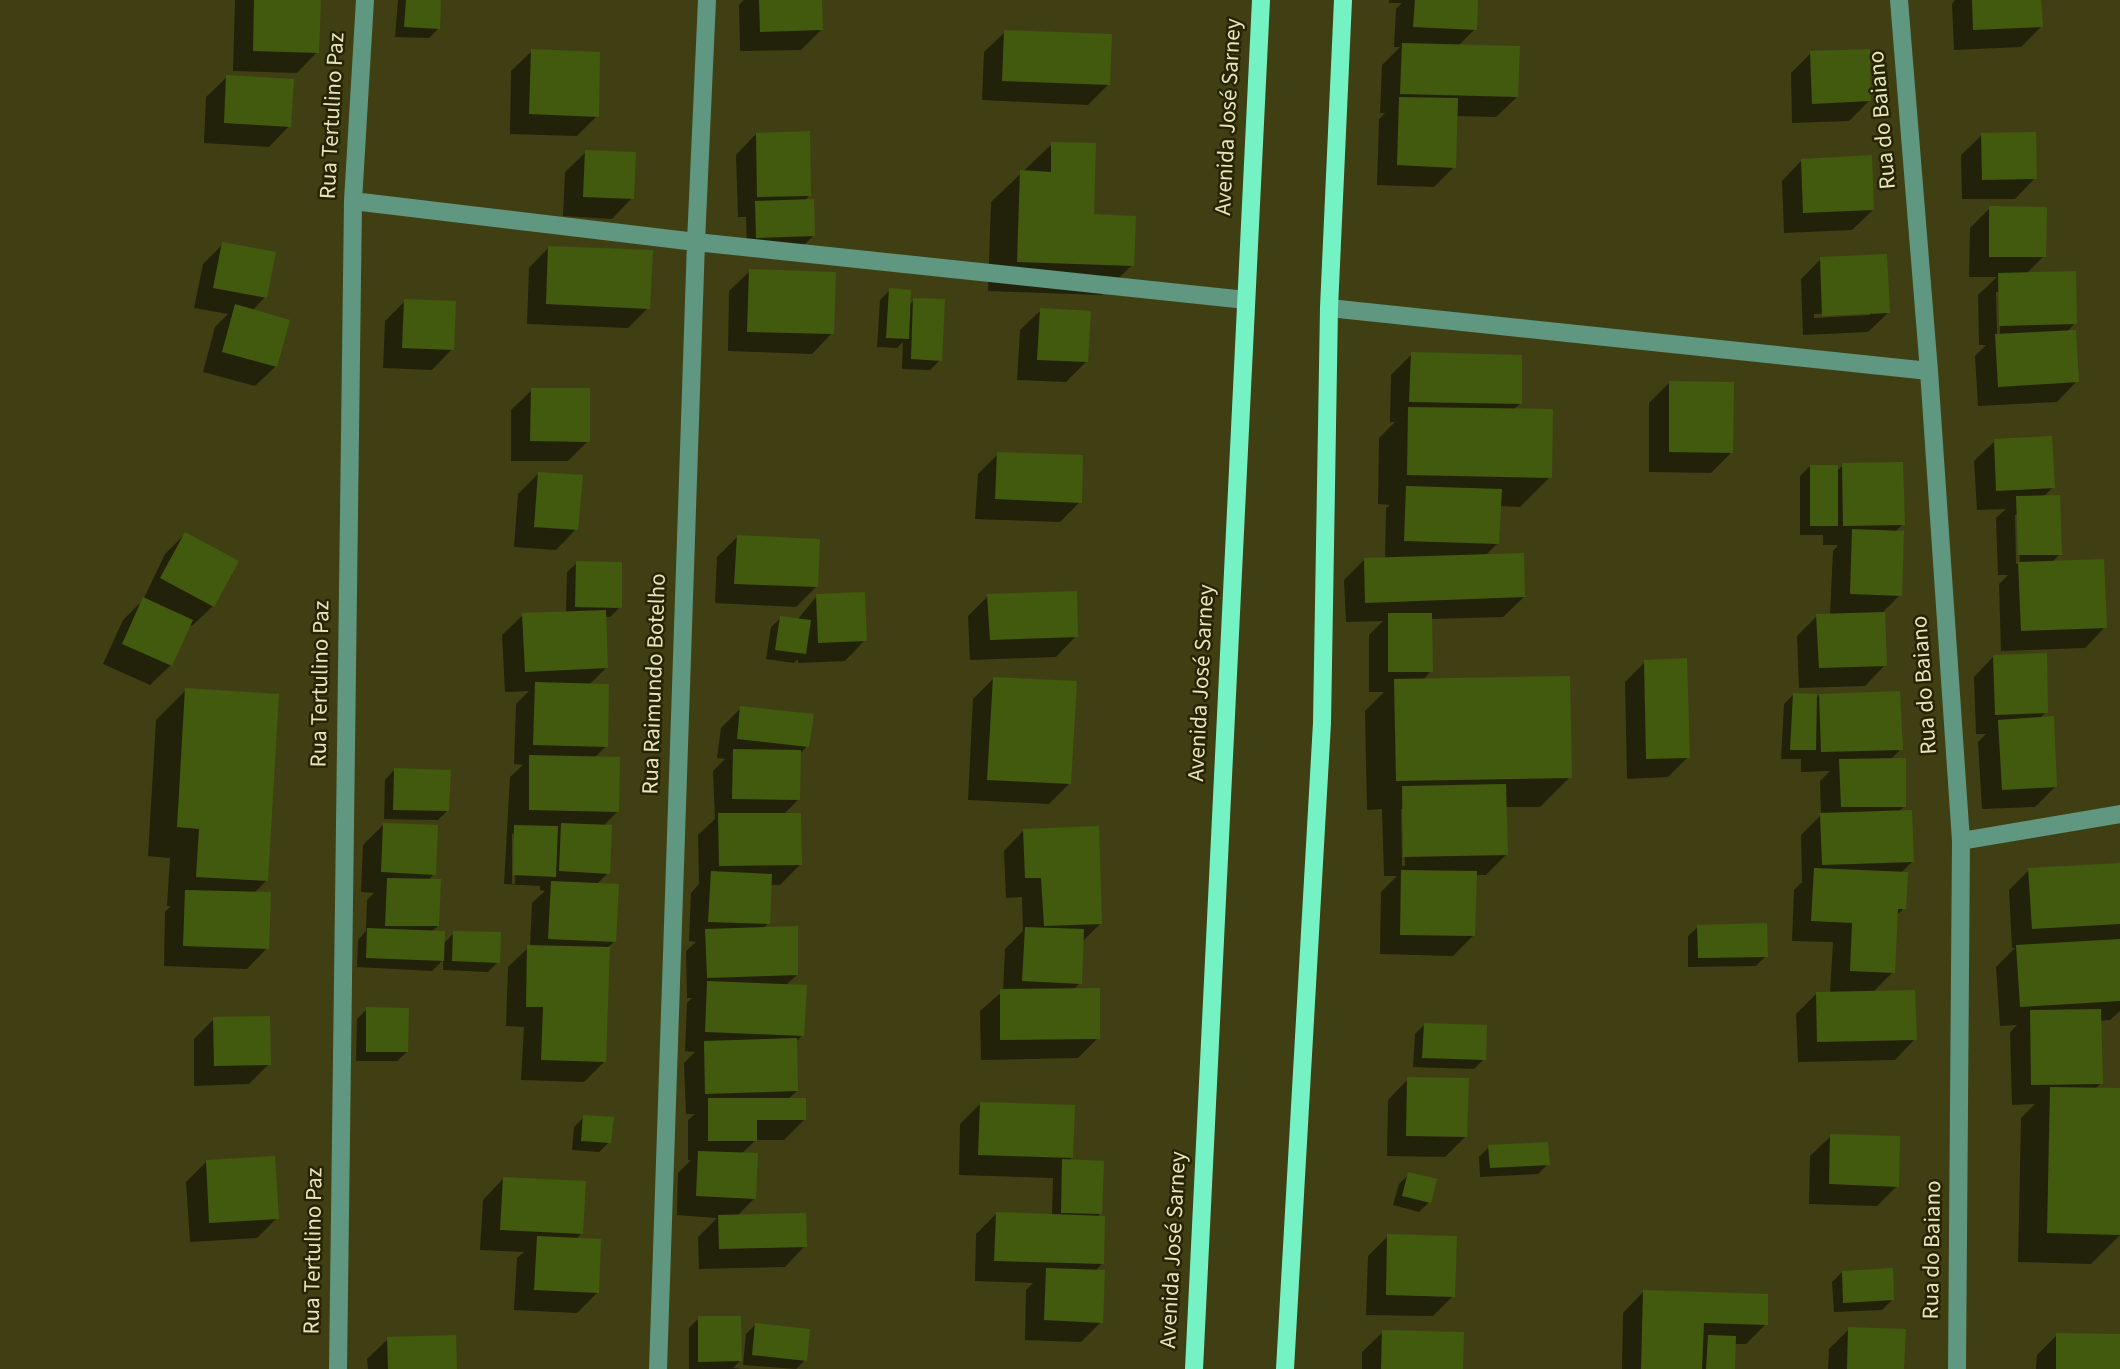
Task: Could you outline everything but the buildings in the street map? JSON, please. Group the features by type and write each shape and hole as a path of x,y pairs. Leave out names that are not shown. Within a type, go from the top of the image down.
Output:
{"main road":[{"name":"Avenida José Sarney","path":"1194,1369 1261,0"},
{"path":"1285,1369 1322,723 1329,308 1343,0"}],"street":[{"name":"Rua Tertulino Paz","path":"338,1369 353,201 365,0"},
{"name":"Rua Raimundo Botelho","path":"657,1369 695,243 707,0"},
{"name":"Rua do Baiano","path":"1899,0 1929,372 1961,841 1957,1369"},
{"path":"353,201 695,243 1246,300"},
{"path":"1329,308 1929,372"},
{"path":"1961,841 2120,814"}]}
